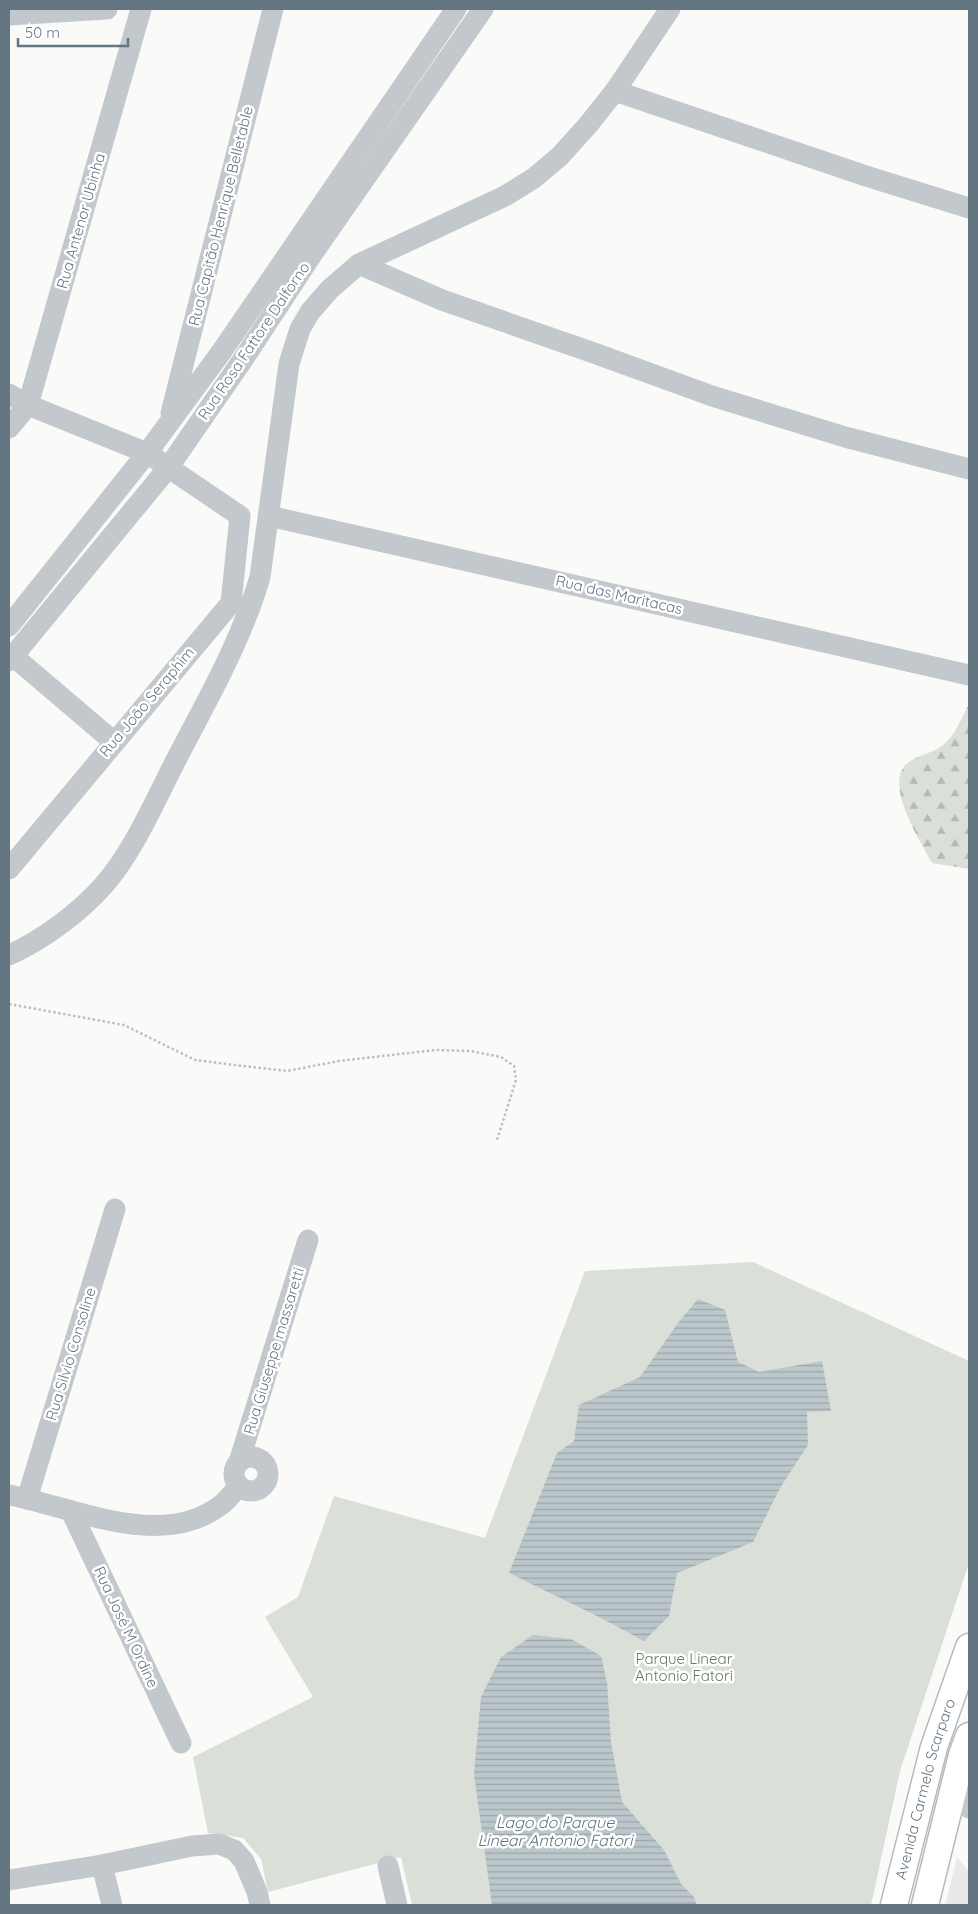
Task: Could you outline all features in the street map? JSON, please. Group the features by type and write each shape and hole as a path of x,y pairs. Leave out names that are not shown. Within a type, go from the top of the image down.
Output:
{"main road":[{"name":"Avenida Carmelo Scarparo","path":"894,1905 934,1747 969,1647"},
{"name":"Avenida Carmelo Scarparo","path":"925,1905 962,1799 962,1755 969,1736"}],"street":[{"path":"9,15 107,9"},
{"name":"Rua Antenor Ubinha","path":"9,428 28,404 141,9"},
{"name":"Rua Capitão Henrique Belletable","path":"168,424 273,9"},
{"name":"Rua Rosa Fattore Dalforno","path":"11,658 168,468 270,300 456,9"},
{"name":"Rua Rosa Fattore Dalforno","path":"9,626 168,424 270,300 483,9"},
{"path":"9,955 48,933 104,886 141,829 208,700 252,607 260,577 289,364 300,329 310,312 330,289 359,264 505,196 534,178 560,156 588,125 615,91 670,9"},
{"path":"615,91 848,170 969,208"},
{"path":"359,264 442,300 712,396 845,437 969,469"},
{"path":"9,394 28,404 147,453 168,468"},
{"name":"Rua João Seraphim","path":"9,869 230,603 240,516 168,468"},
{"name":"Rua das Maritacas","path":"269,516 969,675"},
{"path":"11,658 114,742"},
{"name":"Rua Silvio Consoline","path":"18,1497 114,1209"},
{"name":"Rua Giuseppe massaretti","path":"239,1462 308,1240"},
{"path":"249,1458 260,1460 267,1468 268,1474 264,1485 249,1491 239,1486 236,1482 234,1471 239,1462 249,1458"},
{"path":"18,1497 71,1512 144,1526 177,1525 199,1518 221,1505 239,1486"},
{"name":"Rua José M Ordine","path":"71,1512 181,1743"},
{"path":"9,1880 102,1865 192,1846 219,1844 234,1850 244,1861 257,1892 260,1905"},
{"path":"102,1865 112,1905"},
{"path":"388,1866 397,1905"}],"path":[{"path":"9,1004 124,1025 195,1060 287,1071 339,1061 435,1050 470,1051 501,1057 514,1066 516,1080 497,1140"}],"shaded area":[{"path":"957,1857 969,1872 969,1905 945,1905"}],"green space":[{"path":"968,706 969,869 932,863 906,812 899,783 901,771 909,762 937,749 947,741"},
{"name":"Parque Linear Antonio Fatori","path":"753,1262 969,1361 969,1563 900,1771 871,1905 412,1905 401,1857 268,1892 261,1859 243,1838 208,1833 193,1757 313,1697 265,1617 298,1597 334,1496 485,1538 585,1271"}],"water":[{"path":"698,1299 725,1310 738,1362 759,1372 822,1361 831,1411 807,1412 808,1445 780,1488 753,1542 677,1573 669,1616 644,1641 509,1573 557,1453 574,1441 579,1405 640,1377 678,1323"},
{"name":"Lago do Parque Linear Antonio Fatori","path":"533,1635 571,1639 601,1656 607,1683 611,1742 622,1802 664,1850 681,1884 694,1897 697,1905 492,1905 474,1774 481,1697 501,1657"}]}
